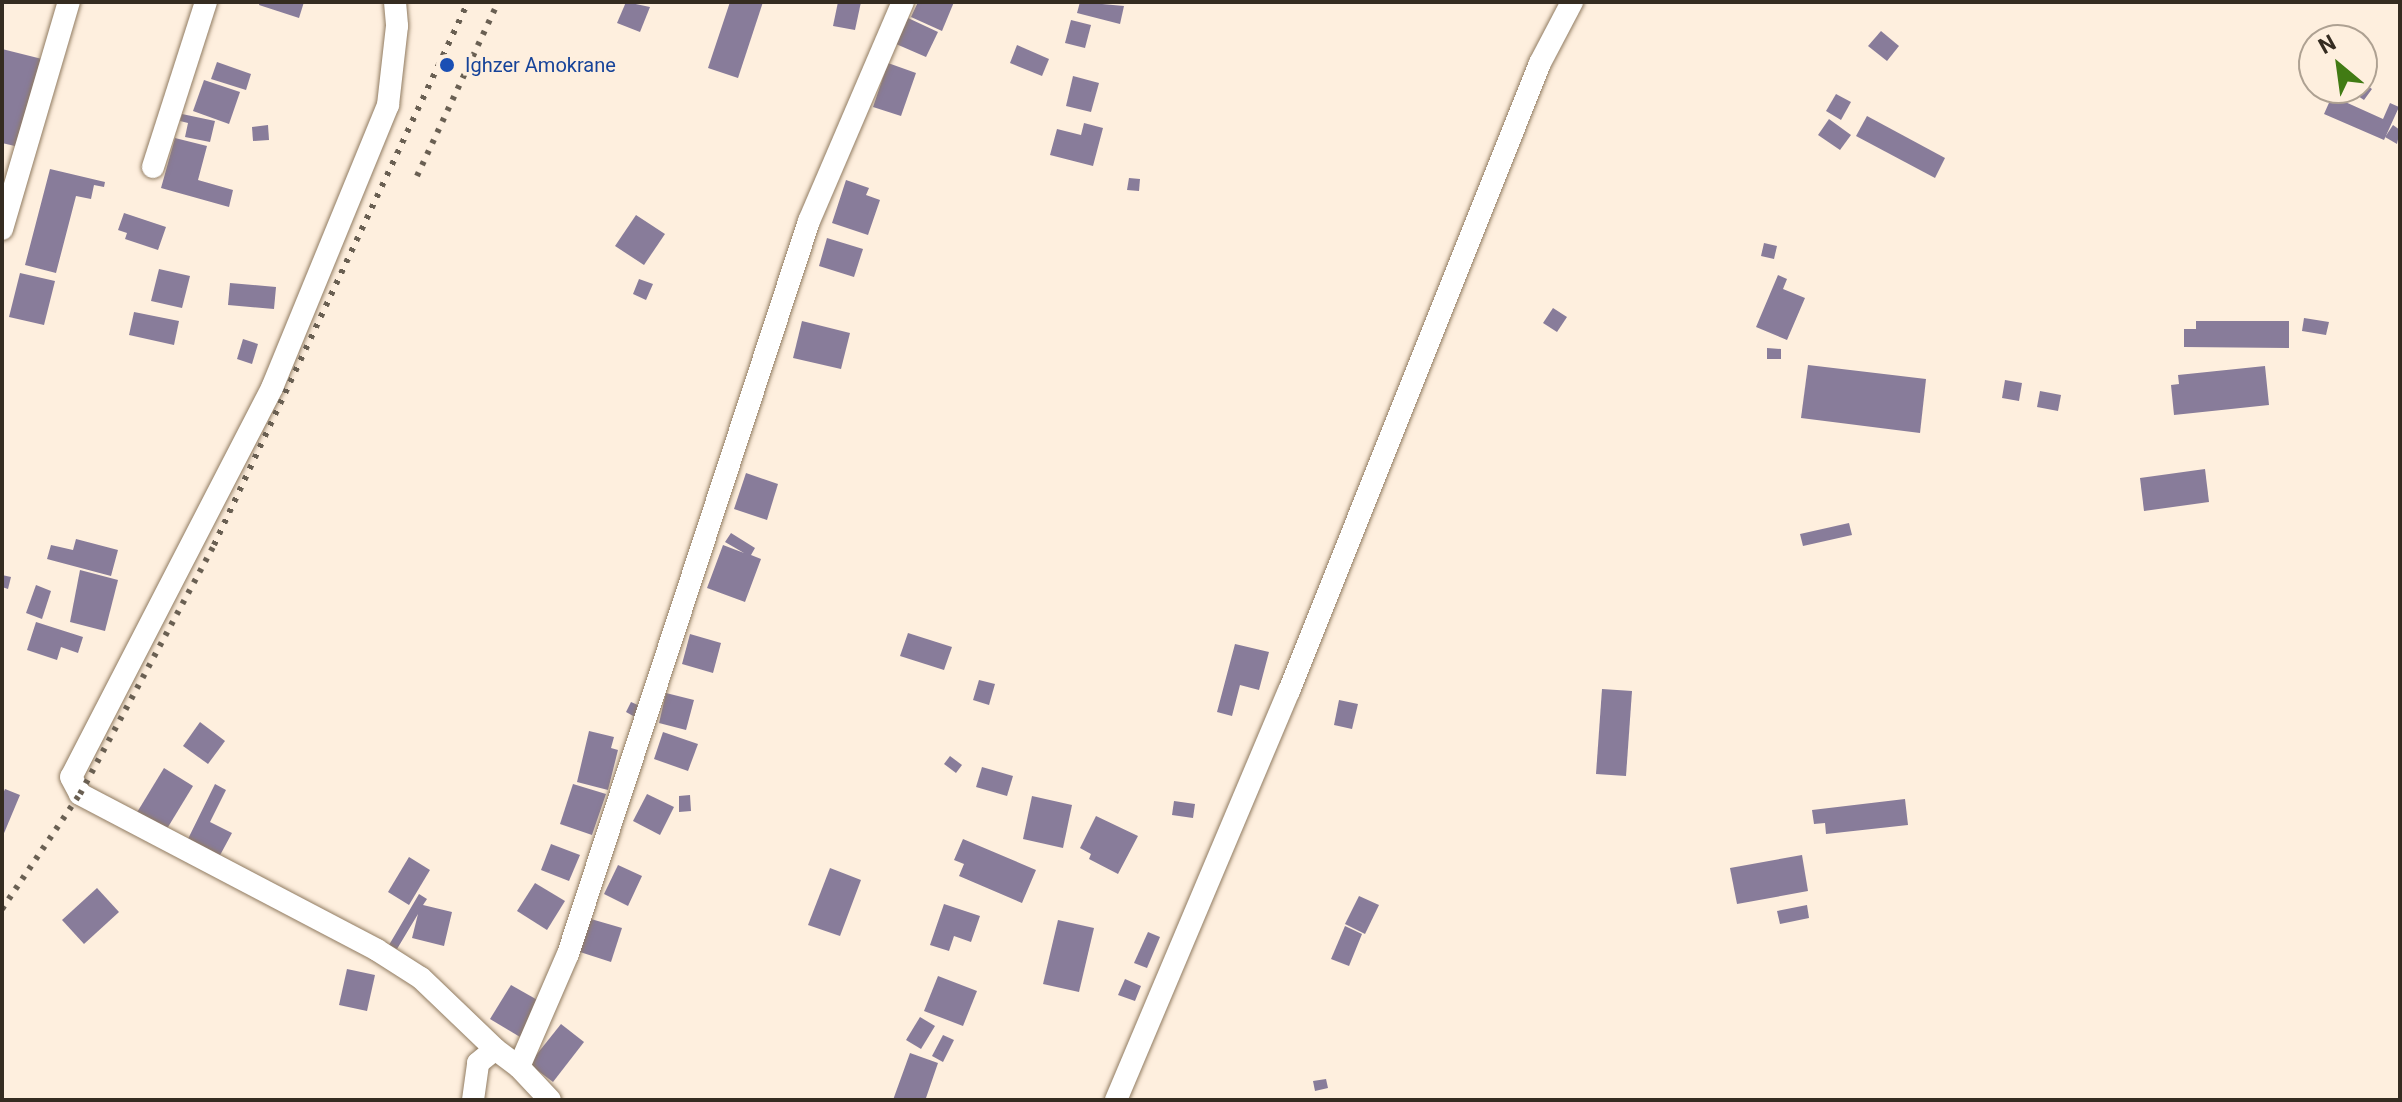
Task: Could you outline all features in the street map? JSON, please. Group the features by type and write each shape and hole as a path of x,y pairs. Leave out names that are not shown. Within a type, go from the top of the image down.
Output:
{"street":[{"path":"2,229 69,2"},
{"path":"153,167 206,2"},
{"path":"395,2 397,26 388,105 273,386 71,777 80,794 377,950 421,978 495,1049 519,1067 550,1100"},
{"path":"519,1067 568,954 809,221 903,2"},
{"path":"1116,1100 1289,691 1540,63 1572,2"},
{"path":"473,1100 478,1063 495,1049"}],"building":[{"path":"260,2 304,2 299,18 259,5"},
{"path":"626,2 650,7 640,32 617,23"},
{"path":"730,2 763,2 738,78 708,68"},
{"path":"838,2 861,2 855,30 833,26"},
{"path":"918,2 954,2 942,31 911,17"},
{"path":"1080,2 1124,6 1120,24 1077,13"},
{"path":"908,18 938,32 926,57 896,44"},
{"path":"1071,20 1091,25 1085,48 1065,43"},
{"path":"1881,31 1899,46 1887,61 1868,46"},
{"path":"1017,45 1049,59 1042,76 1010,63"},
{"path":"2,49 42,59 19,147 2,143"},
{"path":"217,62 251,74 246,90 211,79"},
{"path":"888,63 916,73 901,116 873,107"},
{"path":"1073,76 1099,83 1091,112 1066,106"},
{"path":"204,80 240,92 229,124 193,111"},
{"path":"1836,94 1851,102 1841,120 1826,111"},
{"path":"2390,103 2399,107 2384,140 2324,114 2328,104 2350,104 2383,119"},
{"path":"182,114 215,121 210,142 185,137 188,123 180,121"},
{"path":"1867,116 1945,158 1935,178 1856,136"},
{"path":"1829,119 1851,135 1840,150 1818,135"},
{"path":"1084,123 1103,128 1093,166 1050,155 1057,129 1081,135"},
{"path":"268,125 269,140 253,141 252,127"},
{"path":"2393,125 2400,130 2397,144 2385,137"},
{"path":"175,138 207,146 198,180 233,190 229,207 161,188"},
{"path":"50,169 105,182 104,187 94,185 91,199 76,196 56,273 25,265"},
{"path":"1129,178 1140,179 1139,191 1127,190"},
{"path":"846,180 869,188 866,195 880,200 868,235 832,223"},
{"path":"124,213 166,227 158,250 125,239 127,233 118,230"},
{"path":"636,215 665,234 644,265 615,246"},
{"path":"827,238 863,249 854,277 819,266"},
{"path":"1764,243 1777,246 1774,259 1761,256"},
{"path":"159,269 190,276 182,308 151,301"},
{"path":"20,273 55,281 44,325 9,317"},
{"path":"1778,275 1787,279 1783,289 1805,298 1787,340 1756,327"},
{"path":"639,279 653,284 646,300 633,294"},
{"path":"230,283 276,287 274,309 228,305"},
{"path":"1553,308 1567,317 1557,332 1543,323"},
{"path":"134,312 179,321 174,345 129,335"},
{"path":"2304,318 2329,322 2326,335 2302,331"},
{"path":"802,321 850,333 841,369 793,358"},
{"path":"2196,321 2289,321 2289,348 2184,347 2184,329 2196,329"},
{"path":"243,339 258,344 252,364 237,359"},
{"path":"1767,348 1781,349 1781,359 1767,359"},
{"path":"1808,365 1926,379 1920,433 1801,418"},
{"path":"2265,366 2269,405 2174,415 2171,385 2179,384 2178,375"},
{"path":"2005,380 2022,383 2019,401 2002,398"},
{"path":"2040,391 2061,395 2058,411 2037,407"},
{"path":"2205,469 2209,502 2144,511 2140,478"},
{"path":"746,473 778,484 767,520 734,509"},
{"path":"1849,523 1852,535 1803,546 1800,534"},
{"path":"731,533 755,548 751,555 761,559 745,602 707,588 723,545 744,553 725,542"},
{"path":"76,539 118,550 111,576 47,559 51,545 73,550"},
{"path":"80,570 118,580 105,631 70,622"},
{"path":"2,575 11,577 8,589 2,587"},
{"path":"36,585 51,591 42,619 26,613"},
{"path":"36,622 83,637 78,653 61,647 57,660 27,650"},
{"path":"908,633 952,647 944,670 900,656"},
{"path":"690,634 721,643 713,673 682,664"},
{"path":"1235,644 1269,652 1259,690 1240,685 1232,716 1217,712"},
{"path":"979,680 995,684 989,705 973,700"},
{"path":"1602,689 1632,691 1626,776 1596,774"},
{"path":"666,693 694,700 686,730 659,723"},
{"path":"1339,700 1358,704 1352,729 1334,725"},
{"path":"631,702 640,706 635,717 626,712"},
{"path":"200,722 225,741 208,764 183,746"},
{"path":"589,731 614,737 611,748 618,750 608,790 577,782"},
{"path":"663,732 698,744 688,771 654,759"},
{"path":"950,756 962,765 956,773 944,764"},
{"path":"982,767 1013,776 1007,796 976,787"},
{"path":"164,768 193,786 165,832 136,814"},
{"path":"215,784 226,790 210,822 232,833 218,859 186,843"},
{"path":"573,784 606,794 592,835 560,824"},
{"path":"5,789 20,795 2,838 2,796"},
{"path":"647,794 674,807 660,835 633,821"},
{"path":"690,795 691,811 679,812 679,796"},
{"path":"1032,796 1072,805 1063,848 1023,839"},
{"path":"1905,799 1908,825 1826,834 1825,823 1814,824 1812,810"},
{"path":"1174,801 1195,804 1193,818 1172,815"},
{"path":"1096,816 1138,836 1118,874 1089,859 1091,854 1080,848"},
{"path":"963,839 1036,870 1022,903 959,876 964,864 954,860"},
{"path":"551,844 580,855 569,881 541,870"},
{"path":"1802,855 1808,891 1737,904 1730,868"},
{"path":"409,857 430,870 409,905 388,892"},
{"path":"618,865 642,876 628,906 604,894"},
{"path":"830,868 861,880 840,936 808,925"},
{"path":"535,883 565,901 547,930 517,911"},
{"path":"97,888 119,912 84,944 62,920"},
{"path":"419,894 427,899 423,905 452,912 444,946 412,938 418,914 397,949 389,945"},
{"path":"1359,896 1379,905 1365,934 1345,924"},
{"path":"944,904 980,916 971,942 954,936 949,951 930,945"},
{"path":"1807,905 1809,918 1780,924 1777,911"},
{"path":"591,919 622,928 611,962 580,952"},
{"path":"1058,920 1094,928 1079,992 1043,984"},
{"path":"1345,926 1362,934 1349,966 1331,959"},
{"path":"1148,932 1160,937 1147,968 1134,963"},
{"path":"347,969 375,975 367,1011 339,1005"},
{"path":"938,976 977,991 963,1026 924,1011"},
{"path":"1125,979 1141,986 1135,1001 1118,995"},
{"path":"511,985 541,1002 520,1037 490,1019"},
{"path":"920,1017 935,1026 921,1049 906,1040"},
{"path":"561,1024 584,1042 553,1082 529,1064"},
{"path":"943,1035 954,1040 943,1062 932,1056"},
{"path":"910,1053 938,1063 926,1098 931,1100 893,1100"},
{"path":"1326,1079 1328,1088 1315,1091 1313,1081"}],"railway":[{"path":"2,909 80,794 214,545 468,2"},
{"path":"417,176 498,2"}],"place":[{"name":"Ighzer Amokrane","path":"447,65"}]}
